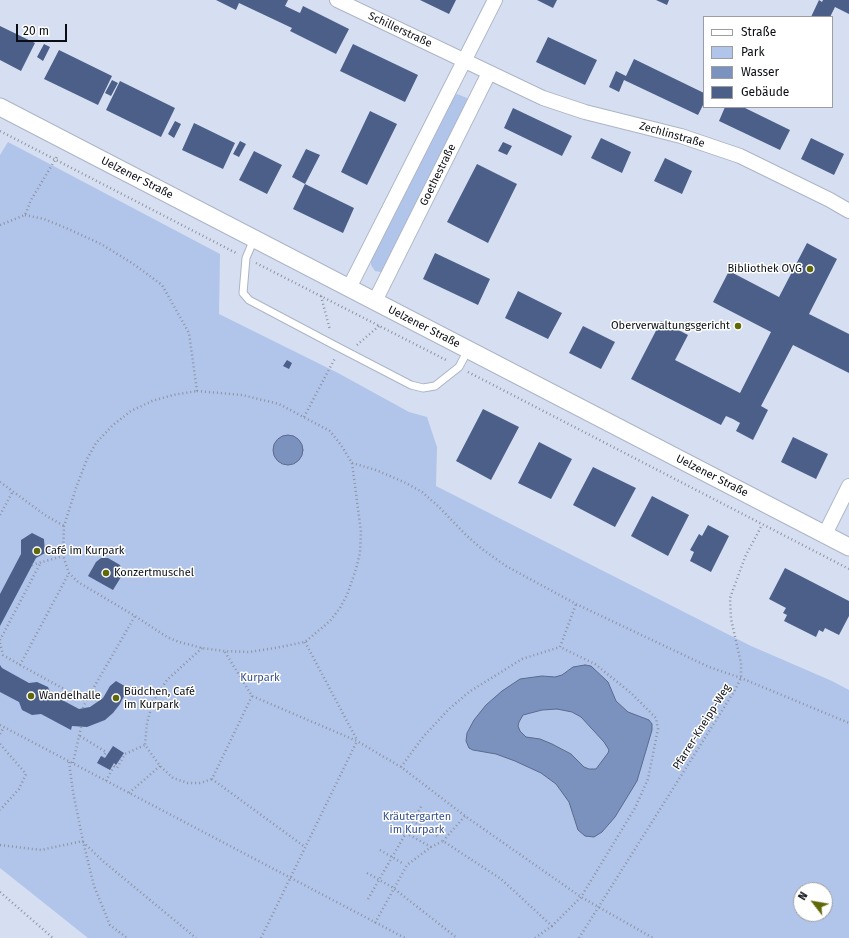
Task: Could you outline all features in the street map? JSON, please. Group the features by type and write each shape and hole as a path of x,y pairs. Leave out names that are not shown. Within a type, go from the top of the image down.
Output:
{"street":[{"name":"Schillerstraße","path":"337,0 464,60"},
{"path":"349,288 495,0"},
{"path":"464,60 489,73"},
{"name":"Zechlinstraße","path":"489,73 543,98 585,112 680,136 740,156 830,200 849,211"},
{"name":"Goethestraße","path":"382,305 489,73"},
{"name":"Uelzener Straße","path":"0,107 849,547"},
{"path":"825,534 849,486"}],"lane":[{"path":"254,239 246,258 243,293 249,300 348,353 411,385 423,388 435,386 459,367 469,350"}],"path":[{"path":"0,131 849,570"},
{"path":"25,215 31,200 52,165"},
{"path":"0,225 25,215 44,219 101,244 132,263 162,285 189,333 197,391"},
{"path":"331,278 321,296 334,345"},
{"path":"348,353 379,326 382,305"},
{"path":"304,417 330,368"},
{"path":"197,391 242,395 279,404 330,431 352,463 361,532 360,553 356,569 347,595 340,608 326,625 305,642 249,652 224,652 179,642 167,637 136,616 78,582 69,573 64,556 64,526 86,459 96,443 113,424 131,411 152,401 173,395 197,391"},
{"path":"352,463 376,470 406,483 422,492 482,549 506,566 576,604 709,667 741,678 849,723"},
{"path":"0,482 45,515 64,526"},
{"path":"0,516 13,491"},
{"name":"Pfarrer-Kneipp-Weg","path":"579,938 736,690 741,678 741,663 731,619 730,598 745,557 772,507"},
{"path":"32,565 64,556"},
{"path":"41,562 0,642 3,655 86,700"},
{"path":"20,665 69,573"},
{"path":"560,646 576,604"},
{"path":"83,708 86,700 136,616"},
{"path":"305,642 357,741"},
{"path":"401,767 423,737 448,710 469,692 522,659 560,646 595,664 631,693 656,718 658,729 648,779 635,808 581,897 552,926 535,938"},
{"path":"202,648 167,680 153,701 147,723 145,745 160,766 173,778 188,783 200,783 212,779 252,696"},
{"path":"224,652 252,696 357,741 401,767 465,816 581,897 653,938"},
{"path":"0,725 405,938"},
{"path":"0,734 4,727"},
{"path":"74,763 81,727"},
{"path":"80,736 106,752 105,757"},
{"path":"261,938 357,741"},
{"path":"0,744 26,774 20,789 0,810"},
{"path":"106,781 115,765 117,768 125,754 145,745"},
{"path":"69,761 73,792 94,886 110,925 127,938"},
{"path":"129,793 160,766"},
{"path":"212,779 305,847"},
{"path":"368,899 422,805"},
{"path":"402,815 438,836"},
{"path":"375,923 407,865 431,847 443,842 465,816"},
{"path":"393,826 431,847"},
{"path":"0,845 41,850 83,841"},
{"path":"83,841 104,862 196,938"},
{"path":"443,842 501,880 552,926"},
{"path":"380,850 402,863"},
{"path":"367,873 394,888 457,938"},
{"path":"0,892 53,938"}],"green space":[{"path":"457,94 467,98 470,103 387,267 381,272 375,271 371,265 371,258 451,98"},
{"name":"Kurpark","path":"8,142 220,254 219,314 338,373 409,412 427,417 437,447 436,486 751,646 832,681 849,690 849,938 88,938 0,868 0,155"}],"water":[{"path":"288,435 294,436 302,444 302,456 294,464 288,465 282,464 274,456 273,450 274,444 282,436"},
{"path":"585,665 591,666 608,682 616,701 628,712 649,720 652,724 652,730 637,781 615,817 602,832 594,837 585,836 578,830 569,802 556,784 541,773 515,761 496,754 473,750 469,748 466,741 467,733 474,720 486,705 502,691 520,679 542,676 555,677 562,675 573,667","holes":["557,709 572,712 581,717 604,742 609,750 596,769 584,767 571,754 552,744 540,739 526,737 520,731 518,726 523,715 542,710"]}],"building":[{"path":"216,0 288,0 285,6 300,13 303,6 349,29 336,54 290,31 292,28 239,3 236,10"},
{"path":"420,0 456,0 449,14"},
{"path":"537,0 557,0 553,8"},
{"path":"656,0 669,0 667,5"},
{"path":"819,0 822,2 823,0 849,0 849,14 835,7 830,16 811,16"},
{"path":"0,26 35,43 21,71 0,60"},
{"path":"548,37 597,60 585,85 536,62"},
{"path":"44,44 50,47 43,61 37,57"},
{"path":"353,44 418,75 405,102 340,71"},
{"path":"59,50 112,76 98,105 44,79"},
{"path":"634,59 703,93 703,105 698,115 624,80 619,92 609,87 616,71 626,76"},
{"path":"112,80 118,83 111,96 105,93"},
{"path":"120,81 175,108 161,137 106,110"},
{"path":"513,108 572,136 562,156 504,128"},
{"path":"725,108 745,108 790,130 780,150 719,121"},
{"path":"370,111 397,124 367,185 341,172"},
{"path":"175,121 181,124 174,138 168,134"},
{"path":"194,123 235,143 223,169 182,150"},
{"path":"601,138 631,152 622,173 591,158"},
{"path":"811,138 844,154 834,175 801,159"},
{"path":"240,141 246,144 239,157 233,154"},
{"path":"503,142 512,146 507,155 498,151"},
{"path":"306,149 320,155 305,184 292,177"},
{"path":"254,151 282,165 267,194 239,180"},
{"path":"665,158 692,171 682,194 654,181"},
{"path":"477,164 517,184 488,243 447,222"},
{"path":"305,184 354,208 343,233 293,209"},
{"path":"807,243 837,259 809,314 849,334 849,373 793,345 761,406 768,410 753,440 736,431 740,423 733,419 726,416 721,425 631,379 661,321 688,335 675,360 740,393 771,332 713,302 729,271 779,297"},
{"path":"435,253 490,279 478,305 423,279"},
{"path":"518,291 562,313 548,339 505,318"},
{"path":"583,326 615,342 601,369 569,353"},
{"path":"287,360 292,363 289,369 283,366"},
{"path":"483,409 519,427 491,480 456,461"},
{"path":"793,437 828,454 816,479 781,462"},
{"path":"539,442 572,459 551,499 518,483"},
{"path":"593,467 636,488 615,527 573,505"},
{"path":"652,496 689,515 668,556 631,536"},
{"path":"708,525 729,536 711,572 690,561 694,552 690,550 699,534 702,536"},
{"path":"32,533 44,539 45,553 36,558 0,626 0,594 21,554 21,540"},
{"name":"Konzertmuschel","path":"101,558 108,558 120,565 122,570 121,577 113,590 88,576 96,562"},
{"path":"785,568 849,601 849,616 839,635 825,628 823,632 819,630 816,637 784,621 787,615 783,613 786,608 769,599"},
{"name":"Wandelhalle","path":"0,665 2,668 29,683 37,682 48,687 51,694 79,709 90,707 103,698 110,686 116,681 128,688 120,704 105,720 87,727 72,726 71,730 41,714 32,715 22,710 19,702 0,692"},
{"path":"113,746 124,753 116,765 114,763 110,770 97,763 101,756 105,758"}],"place":[{"name":"Bibliothek OVG","path":"810,269"},
{"name":"Oberverwaltungsgericht","path":"738,326"},
{"name":"Café im Kurpark","path":"37,551"},
{"name":"Konzertmuschel","path":"106,573"},
{"name":"Wandelhalle","path":"31,696"},
{"name":"Büdchen, Café im Kurpark","path":"116,698"}],"park label":[{"name":"Kräutergarten im Kurpark","path":"417,823"}]}
